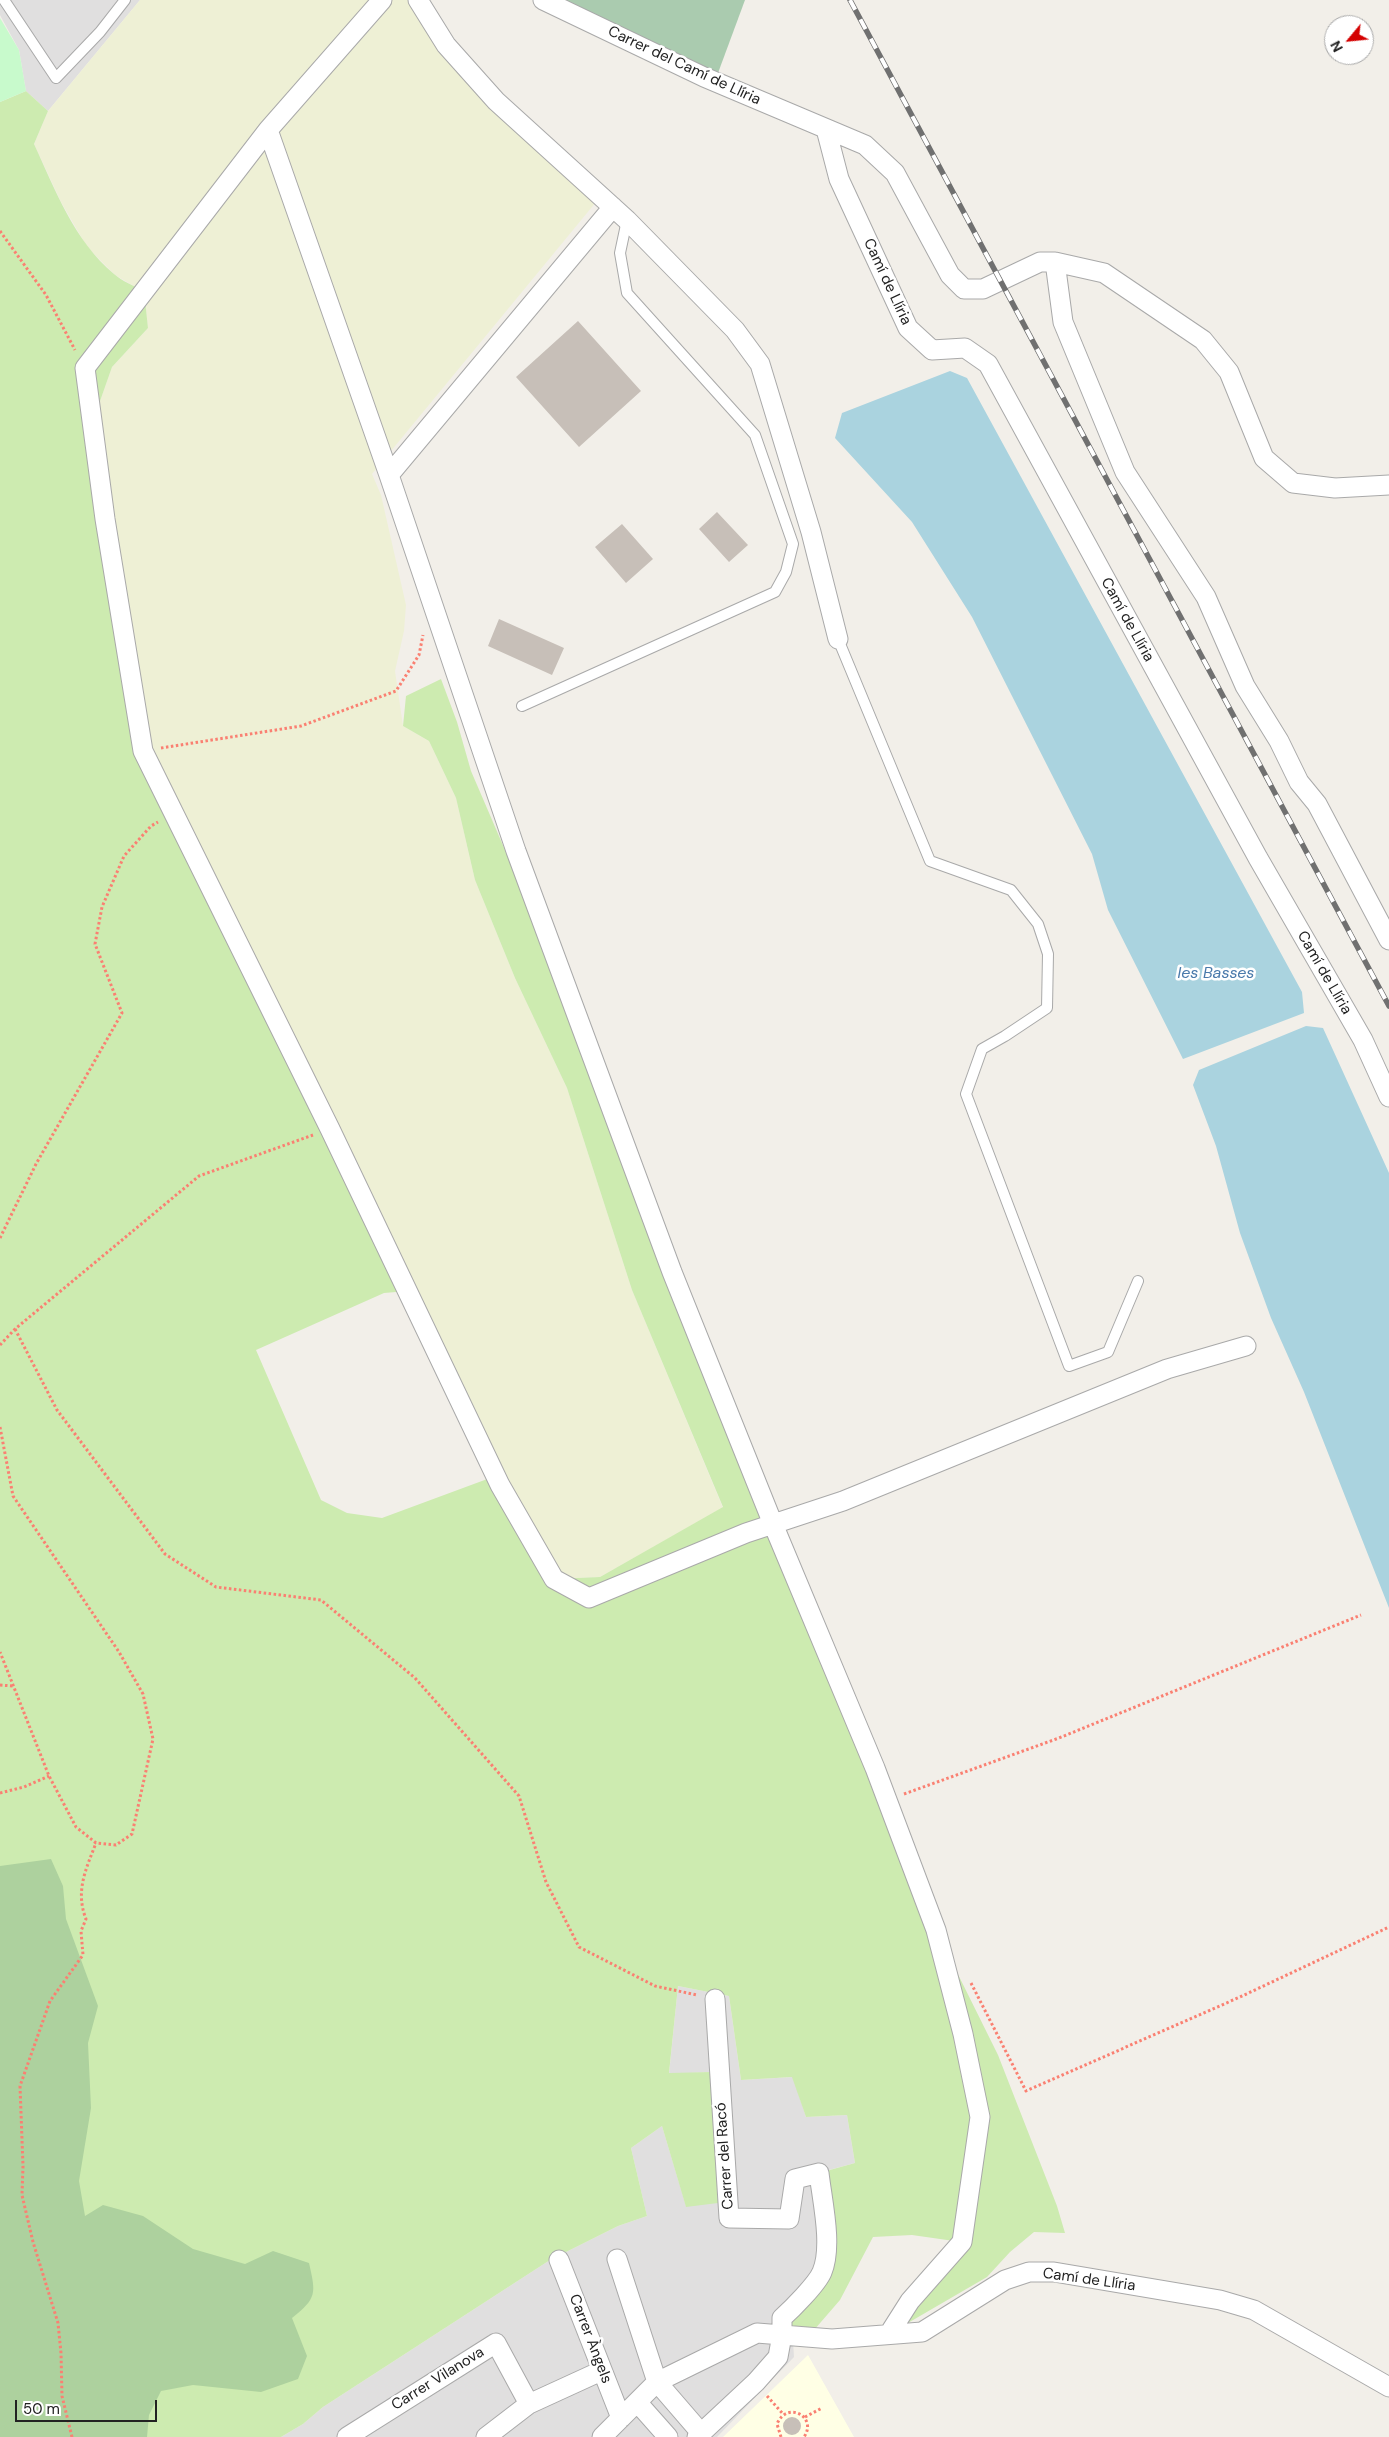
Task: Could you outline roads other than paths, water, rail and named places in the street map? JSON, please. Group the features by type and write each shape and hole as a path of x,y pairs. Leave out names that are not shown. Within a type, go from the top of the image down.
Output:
{"street":[{"path":"382,0 268,130 85,368 105,519 143,751 330,1129 500,1485 554,1578 590,1598 773,1524 842,1501 1167,1369 1246,1346"},
{"path":"418,0 446,45 496,101 613,206 736,330 760,364 811,532 838,639"},
{"name":"Carrer del Camí de Llíria","path":"543,0 704,77 826,129"},
{"path":"826,129 865,145 895,173 950,275 964,289 983,289 1040,262 1055,262 1104,273 1202,340 1229,372 1264,458 1293,483 1335,488 1389,485"},
{"name":"Camí de Llíria","path":"826,129 840,179 908,328 932,350 965,348 988,364 1258,858 1363,1040 1389,1097"},
{"path":"268,130 389,475 516,851 672,1272 887,1800 936,1930 980,2117 962,2242 910,2301 889,2334"},
{"path":"389,475 613,206"},
{"path":"1055,262 1063,322 1125,472 1206,597 1245,686 1279,741 1299,782 1317,804 1389,940"},
{"name":"Carrer del Racó","path":"715,1999 729,2218 789,2219 795,2180 819,2172 827,2248 822,2273 794,2307 782,2318 782,2335"},
{"path":"617,2259 657,2382 699,2435 756,2382 778,2358 782,2335"},
{"name":"Carrer Àngels","path":"559,2260 621,2418"},
{"name":"Camí de Llíria","path":"602,2437 657,2382 758,2333 832,2339 922,2332 1005,2280 1029,2272 1054,2272 1220,2300 1254,2310 1389,2387"},
{"name":"Carrer Vilanova","path":"347,2437 496,2342 529,2404"},
{"path":"486,2437 529,2404 601,2371"},
{"path":"637,2402 668,2437"}],"lane":[{"path":"4,0 56,78 100,32 125,0"},
{"path":"522,706 775,592 786,572 792,544 755,434 627,293 620,253 627,220"},
{"path":"838,639 930,861 1011,890 1038,924 1048,954 1047,1008 1006,1036 982,1049 966,1094 1069,1366 1108,1352 1138,1282"}],"water":[{"name":"les Basses","path":"950,371 967,378 1302,992 1304,1013 1183,1059 1108,910 1092,854 972,617 912,522 835,438 842,413"},
{"path":"1306,1026 1323,1028 1389,1173 1389,1608 1304,1392 1271,1318 1240,1233 1216,1146 1193,1085 1199,1070"}],"railway":[{"path":"850,0 1389,1006"}]}
